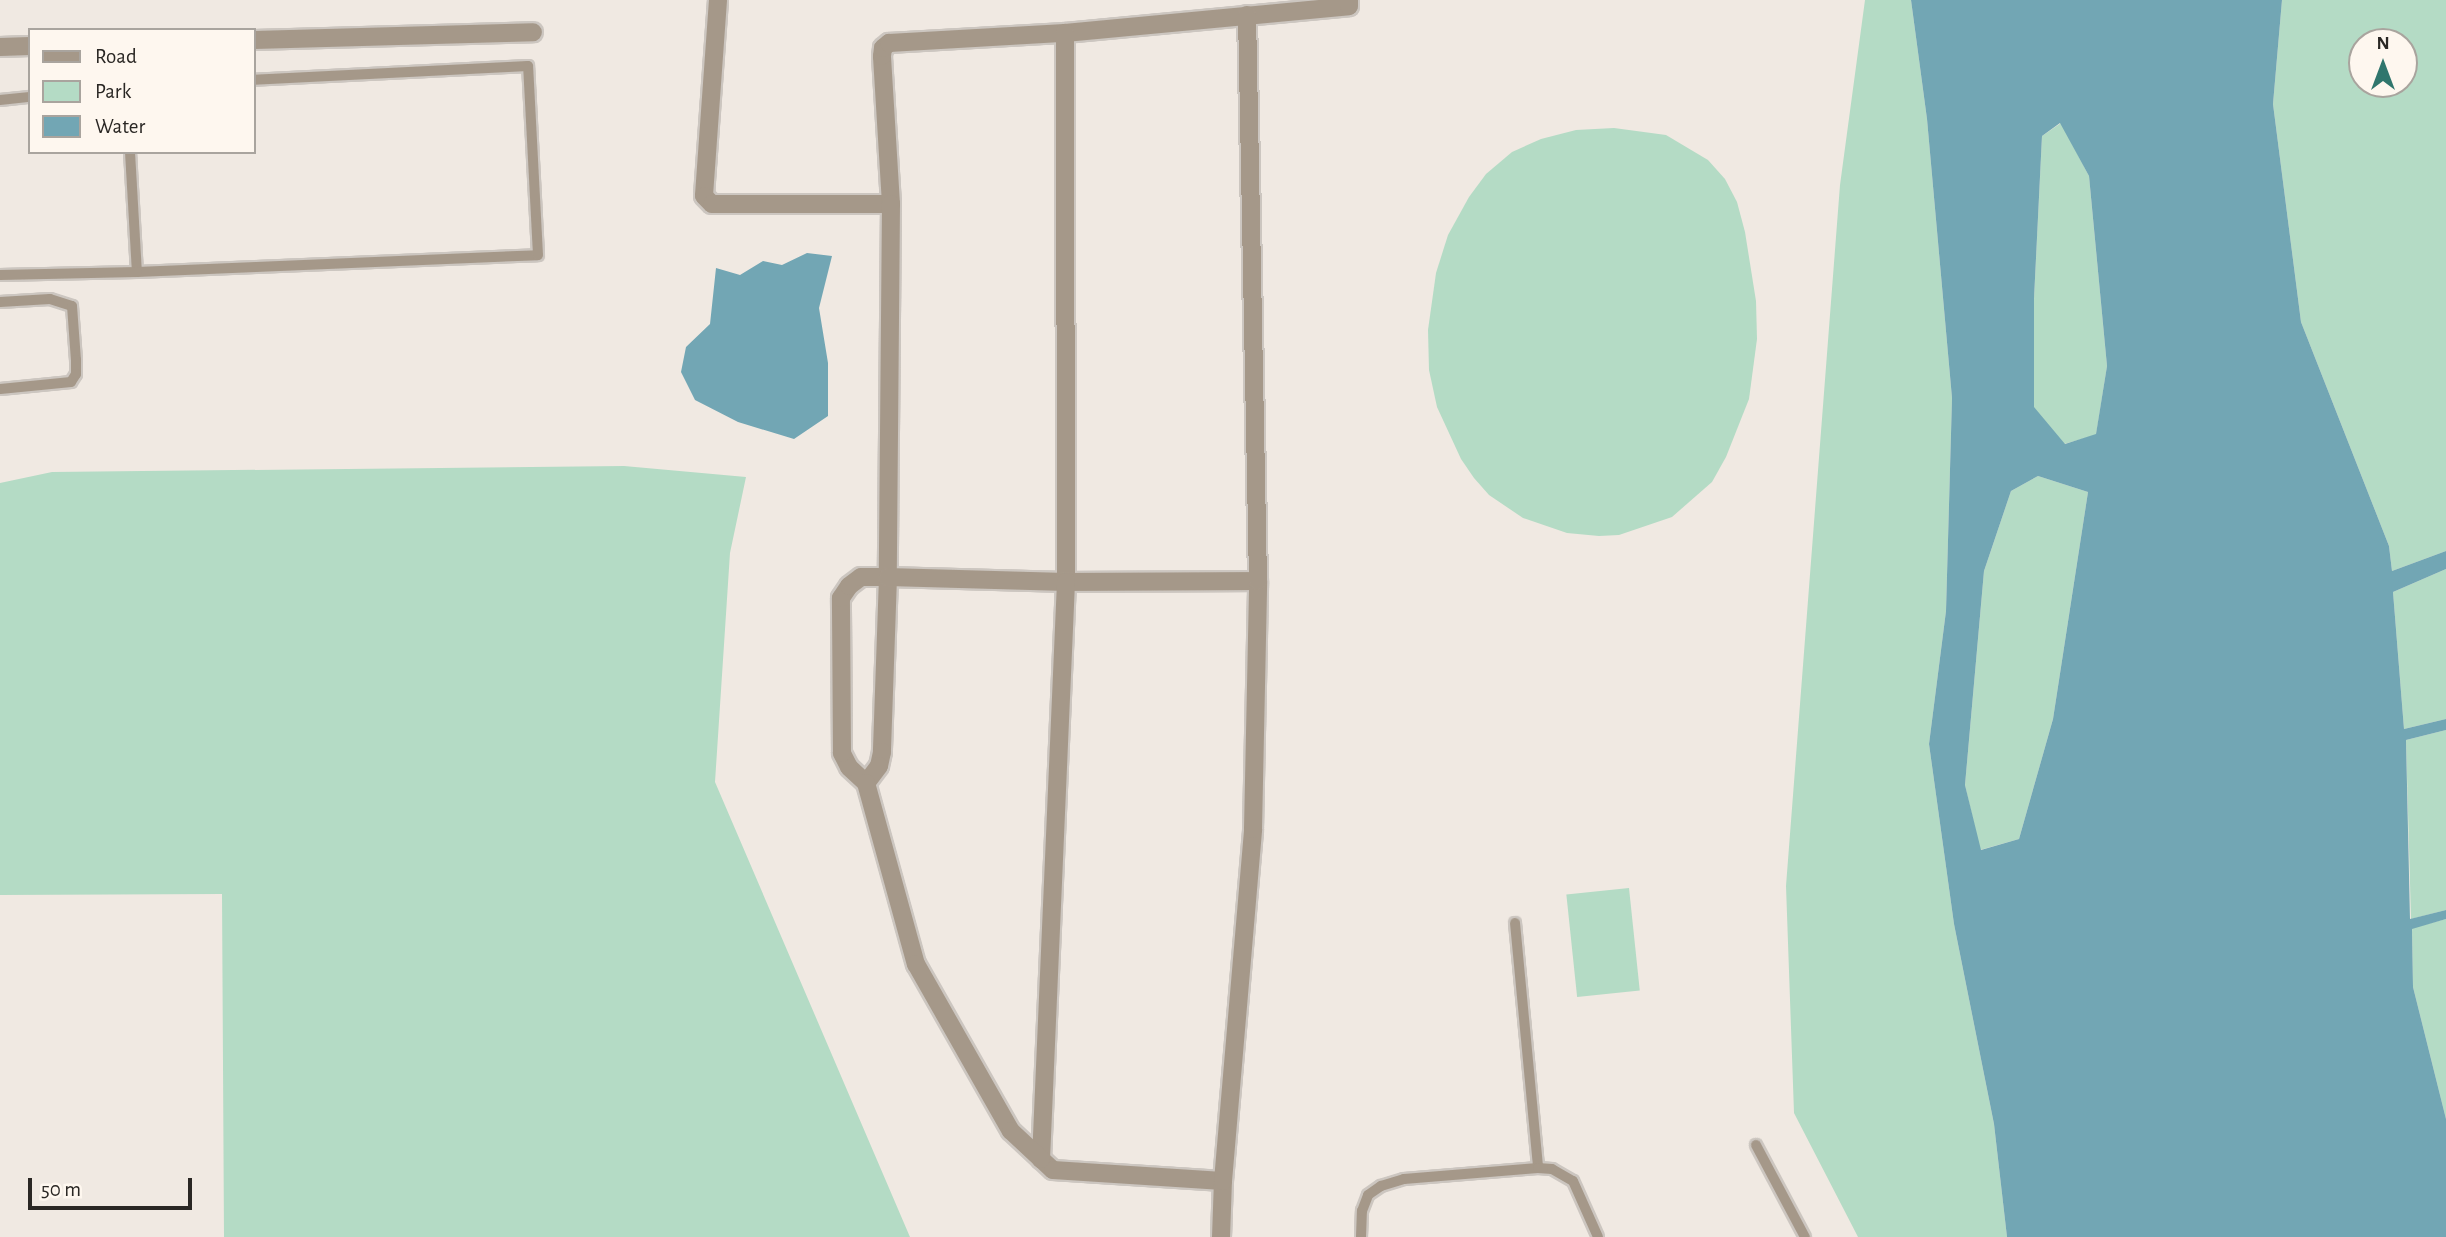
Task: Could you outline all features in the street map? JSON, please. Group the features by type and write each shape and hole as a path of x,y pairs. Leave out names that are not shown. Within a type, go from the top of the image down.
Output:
{"street":[{"path":"718,0 704,196 712,204 891,204"},
{"path":"866,783 879,766 882,752 888,577 891,204 883,48 889,43 1065,33 1349,6 1349,0"},
{"path":"1221,1237 1223,1181 1253,829 1258,581 1247,15"},
{"path":"256,40 533,32"},
{"path":"1041,1159 1066,582 1065,33"},
{"path":"0,47 28,46"},
{"path":"1223,1181 1054,1170 1011,1131 916,964 866,783 849,766 842,753 841,598 849,586 861,577 1066,582 1258,581"}],"lane":[{"path":"0,275 538,255 528,66 256,80"},
{"path":"0,100 28,97"},
{"path":"130,154 137,272"},
{"path":"0,302 50,299 72,306 76,360 76,374 71,382 0,389"},
{"path":"1515,923 1538,1168"},
{"path":"1756,1145 1805,1237"},
{"path":"1361,1237 1362,1211 1368,1195 1381,1186 1405,1179 1538,1168 1552,1168 1573,1181 1598,1237"}],"green space":[{"path":"1865,0 1911,0 1927,119 1952,398 1946,611 1929,744 1954,924 1994,1124 2007,1237 1858,1237 1794,1113 1786,886 1840,185"},
{"path":"2282,0 2446,0 2446,551 2392,571 2389,546 2301,322 2273,104"},
{"path":"2061,123 2089,176 2107,366 2096,435 2064,444 2034,408 2034,299 2042,136"},
{"path":"1614,128 1666,135 1708,160 1725,179 1737,202 1745,232 1756,301 1757,339 1749,399 1726,457 1712,482 1672,517 1619,535 1599,536 1567,533 1523,518 1489,495 1474,478 1461,459 1437,407 1429,370 1428,330 1436,273 1448,235 1469,197 1486,174 1512,152 1541,139 1576,130"},
{"path":"624,466 746,477 730,553 715,782 910,1237 224,1237 222,894 0,895 0,483 52,472"},
{"path":"2038,476 2088,492 2053,719 2019,839 1980,850 1965,785 1984,571 2011,491"},
{"path":"2446,569 2446,719 2404,729 2393,592"},
{"path":"2446,730 2446,910 2411,919 2406,740"},
{"path":"1629,888 1640,990 1577,997 1566,895"},
{"path":"2446,919 2446,1119 2413,987 2412,928"}],"water":[{"path":"1911,0 2282,0 2273,104 2301,322 2389,546 2392,571 2446,551 2446,569 2393,592 2404,729 2446,719 2446,730 2406,740 2410,919 2446,910 2446,919 2412,929 2413,987 2446,1119 2446,1237 2007,1237 1994,1124 1954,924 1929,744 1946,611 1952,398 1927,119","holes":["2060,123 2089,176 2107,366 2096,434 2065,444 2034,407 2034,299 2042,136","2038,476 2088,492 2053,719 2019,839 1981,850 1965,785 1984,571 2011,491"]},
{"path":"807,253 832,256 819,308 828,363 828,416 794,439 738,422 695,400 681,372 686,347 710,324 716,268 740,275 763,261 782,265"}]}
